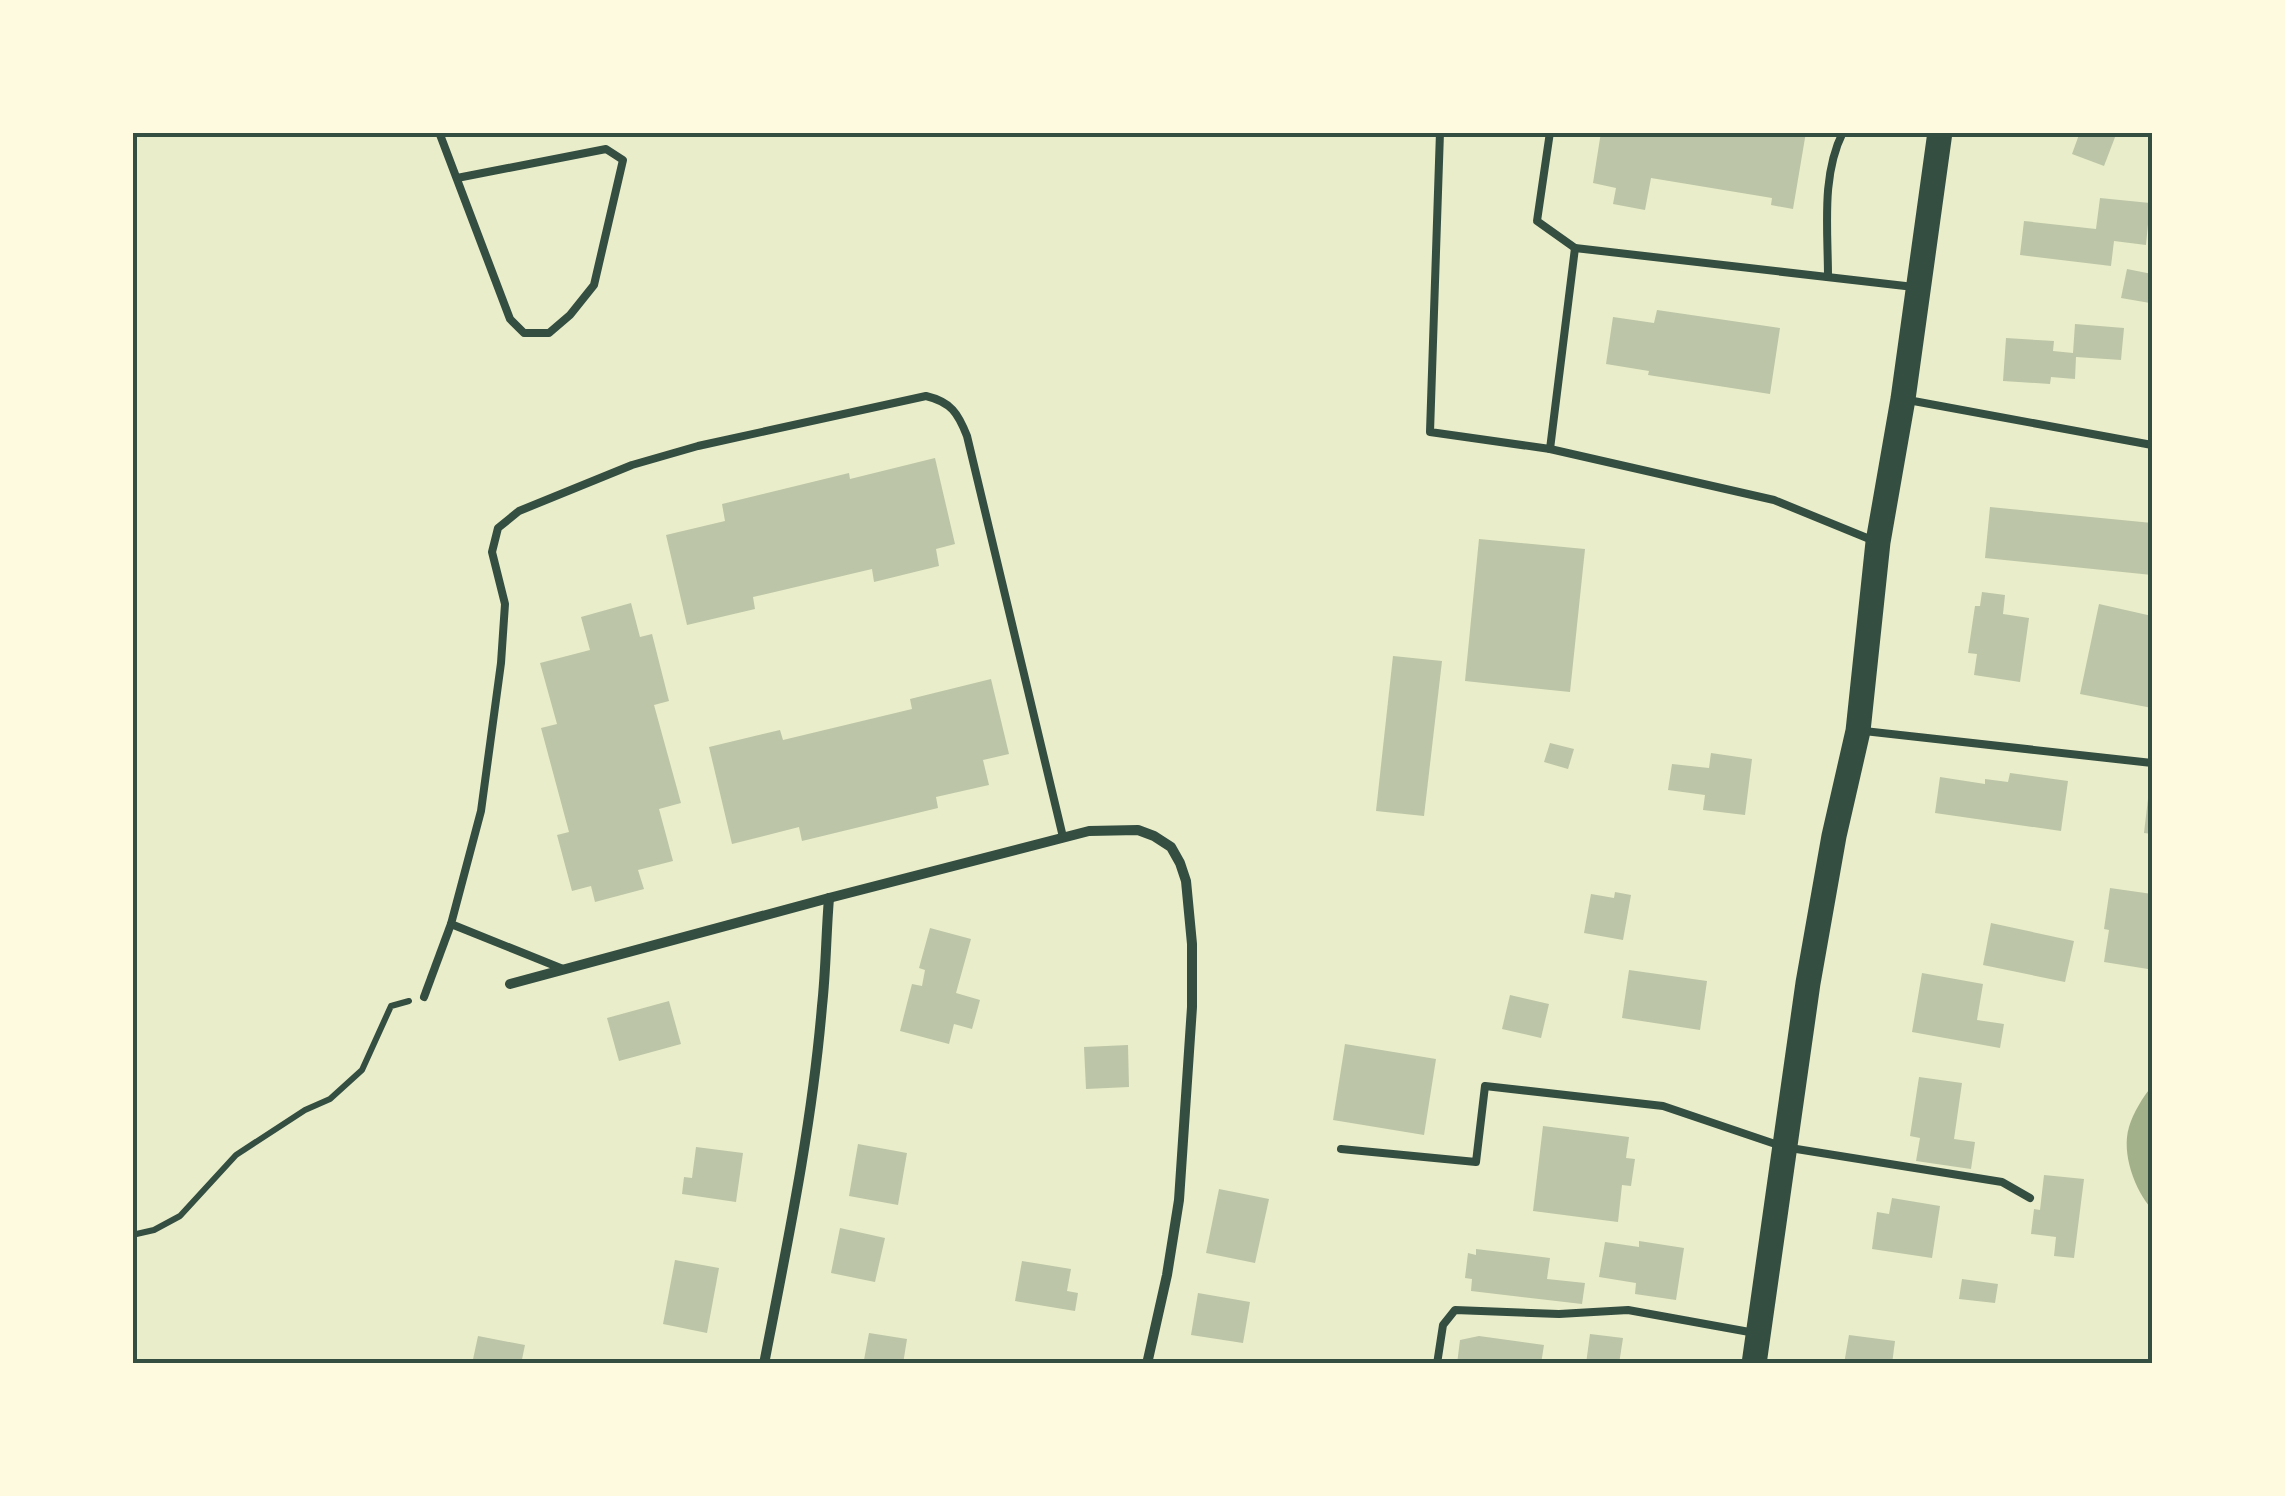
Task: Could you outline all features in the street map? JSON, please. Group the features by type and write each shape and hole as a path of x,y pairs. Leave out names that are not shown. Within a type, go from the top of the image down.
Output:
{"main road":[{"path":"1754,1364 1808,984 1834,836 1858,731 1878,542 1904,400 1940,132"}],"street":[{"path":"510,984 1089,831 1119,828 1154,836 1171,847 1186,881 1192,1007 1179,1200 1147,1364"},
{"path":"764,1364 814,1070 823,1004 829,898"}],"lane":[{"path":"439,132 456,178 510,318 524,334 549,333 570,316 594,284 622,160 606,149 456,178"},
{"path":"1440,132 1430,432 1550,449 1774,500 1878,542"},
{"path":"1550,132 1537,221 1575,248 1919,288"},
{"path":"1828,277 1828,193 1834,151 1843,132"},
{"path":"1550,449 1575,248"},
{"path":"424,997 451,924 482,811 502,663 505,604 492,552 498,528 519,511 632,465 698,446 926,396 942,400 958,415 967,436 1063,838"},
{"path":"1904,400 2152,445"},
{"path":"1858,731 2152,763"},
{"path":"451,924 565,969"},
{"path":"1341,1149 1476,1162 1485,1086 1663,1106 1784,1148 2002,1182 2030,1198"},
{"path":"1437,1364 1443,1325 1455,1310 1560,1314 1628,1310 1759,1334"}],"path":[{"path":"132,1236 180,1216 236,1155 330,1099 362,1070 390,1006 424,997"}],"shaded area":[{"path":"2152,1086 2152,1209 2135,1182 2128,1160 2127,1137 2139,1105"}],"building":[{"path":"1601,132 1806,132 1793,209 1771,205 1772,198 1651,178 1645,210 1613,204 1616,188 1593,183"},
{"path":"2080,132 2117,132 2104,166 2072,154"},
{"path":"2100,198 2150,203 2146,245 2114,241 2111,266 2020,255 2024,221 2096,229"},
{"path":"2127,269 2152,274 2150,303 2121,298"},
{"path":"1657,310 1780,328 1770,394 1648,375 1649,371 1606,364 1613,317 1654,323"},
{"path":"2075,324 2124,328 2121,360 2076,357 2075,379 2051,377 2050,384 2003,381 2006,338 2054,341 2053,351 2073,353"},
{"path":"935,458 955,544 936,549 939,566 874,582 872,569 753,597 755,609 687,625 666,535 725,521 722,504 849,473 850,479"},
{"path":"1990,507 2152,523 2152,575 1985,558"},
{"path":"1479,539 1585,549 1570,692 1465,681"},
{"path":"1982,592 2005,595 2003,614 2029,618 2020,682 1974,675 1977,654 1968,653 1975,606 1980,606"},
{"path":"631,603 640,637 652,634 669,701 654,705 681,803 659,809 673,861 638,870 644,889 595,902 591,886 572,891 557,835 569,832 541,728 557,724 540,663 590,650 581,617"},
{"path":"2099,604 2152,616 2152,708 2080,694"},
{"path":"1393,656 1442,661 1424,816 1376,811"},
{"path":"991,679 1009,754 983,760 989,785 936,797 938,808 802,841 799,827 732,844 709,747 780,730 783,740 912,709 910,699"},
{"path":"1550,743 1574,749 1568,769 1544,762"},
{"path":"1711,753 1752,759 1745,815 1703,810 1705,795 1668,790 1672,764 1709,768"},
{"path":"2010,773 2068,781 2061,831 1935,813 1940,777 1985,784 1985,779 2008,782"},
{"path":"2148,799 2152,800 2152,834 2144,833"},
{"path":"2110,888 2152,894 2148,969 2104,962"},
{"path":"1615,892 1631,895 1623,940 1584,933 1591,894 1614,898"},
{"path":"1991,923 2074,941 2065,982 1983,965"},
{"path":"930,928 971,939 956,993 980,1000 972,1029 954,1024 949,1044 900,1031 912,984 922,986 925,970 919,968"},
{"path":"1629,970 1707,981 1700,1030 1622,1018"},
{"path":"1922,973 1983,984 1977,1020 2004,1024 2000,1048 1912,1032"},
{"path":"1510,995 1549,1004 1541,1038 1502,1029"},
{"path":"669,1001 681,1044 619,1061 607,1018"},
{"path":"1345,1044 1436,1059 1424,1135 1333,1120"},
{"path":"1128,1045 1129,1087 1086,1089 1084,1047"},
{"path":"1919,1077 1962,1083 1954,1139 1975,1142 1971,1169 1916,1161 1920,1138 1910,1136"},
{"path":"1543,1126 1629,1137 1626,1158 1635,1159 1631,1186 1622,1185 1618,1222 1533,1211"},
{"path":"858,1144 907,1153 898,1205 849,1196"},
{"path":"696,1147 743,1153 736,1202 682,1194 684,1177 692,1178"},
{"path":"2044,1175 2084,1179 2074,1258 2054,1256 2056,1237 2031,1234 2034,1209 2040,1210"},
{"path":"1219,1189 1269,1199 1255,1263 1206,1253"},
{"path":"1892,1198 1940,1206 1932,1258 1872,1249 1877,1212 1889,1214"},
{"path":"840,1228 885,1238 875,1282 831,1273"},
{"path":"1639,1241 1684,1248 1676,1300 1635,1294 1636,1283 1599,1277 1605,1242 1639,1247"},
{"path":"1476,1249 1550,1258 1547,1279 1585,1283 1582,1304 1471,1291 1472,1279 1465,1278 1468,1253 1476,1255"},
{"path":"675,1260 719,1268 707,1333 663,1324"},
{"path":"1022,1261 1071,1269 1067,1291 1078,1293 1075,1311 1015,1301"},
{"path":"1962,1279 1998,1284 1995,1303 1959,1299"},
{"path":"1198,1293 1250,1302 1243,1343 1191,1335"},
{"path":"869,1333 907,1339 903,1364 858,1364 864,1360"},
{"path":"1590,1334 1623,1338 1619,1364 1586,1364"},
{"path":"1849,1335 1895,1341 1892,1364 1844,1364"},
{"path":"478,1336 525,1345 521,1364 472,1364"},
{"path":"1479,1336 1544,1345 1541,1364 1457,1364 1460,1340"}]}
